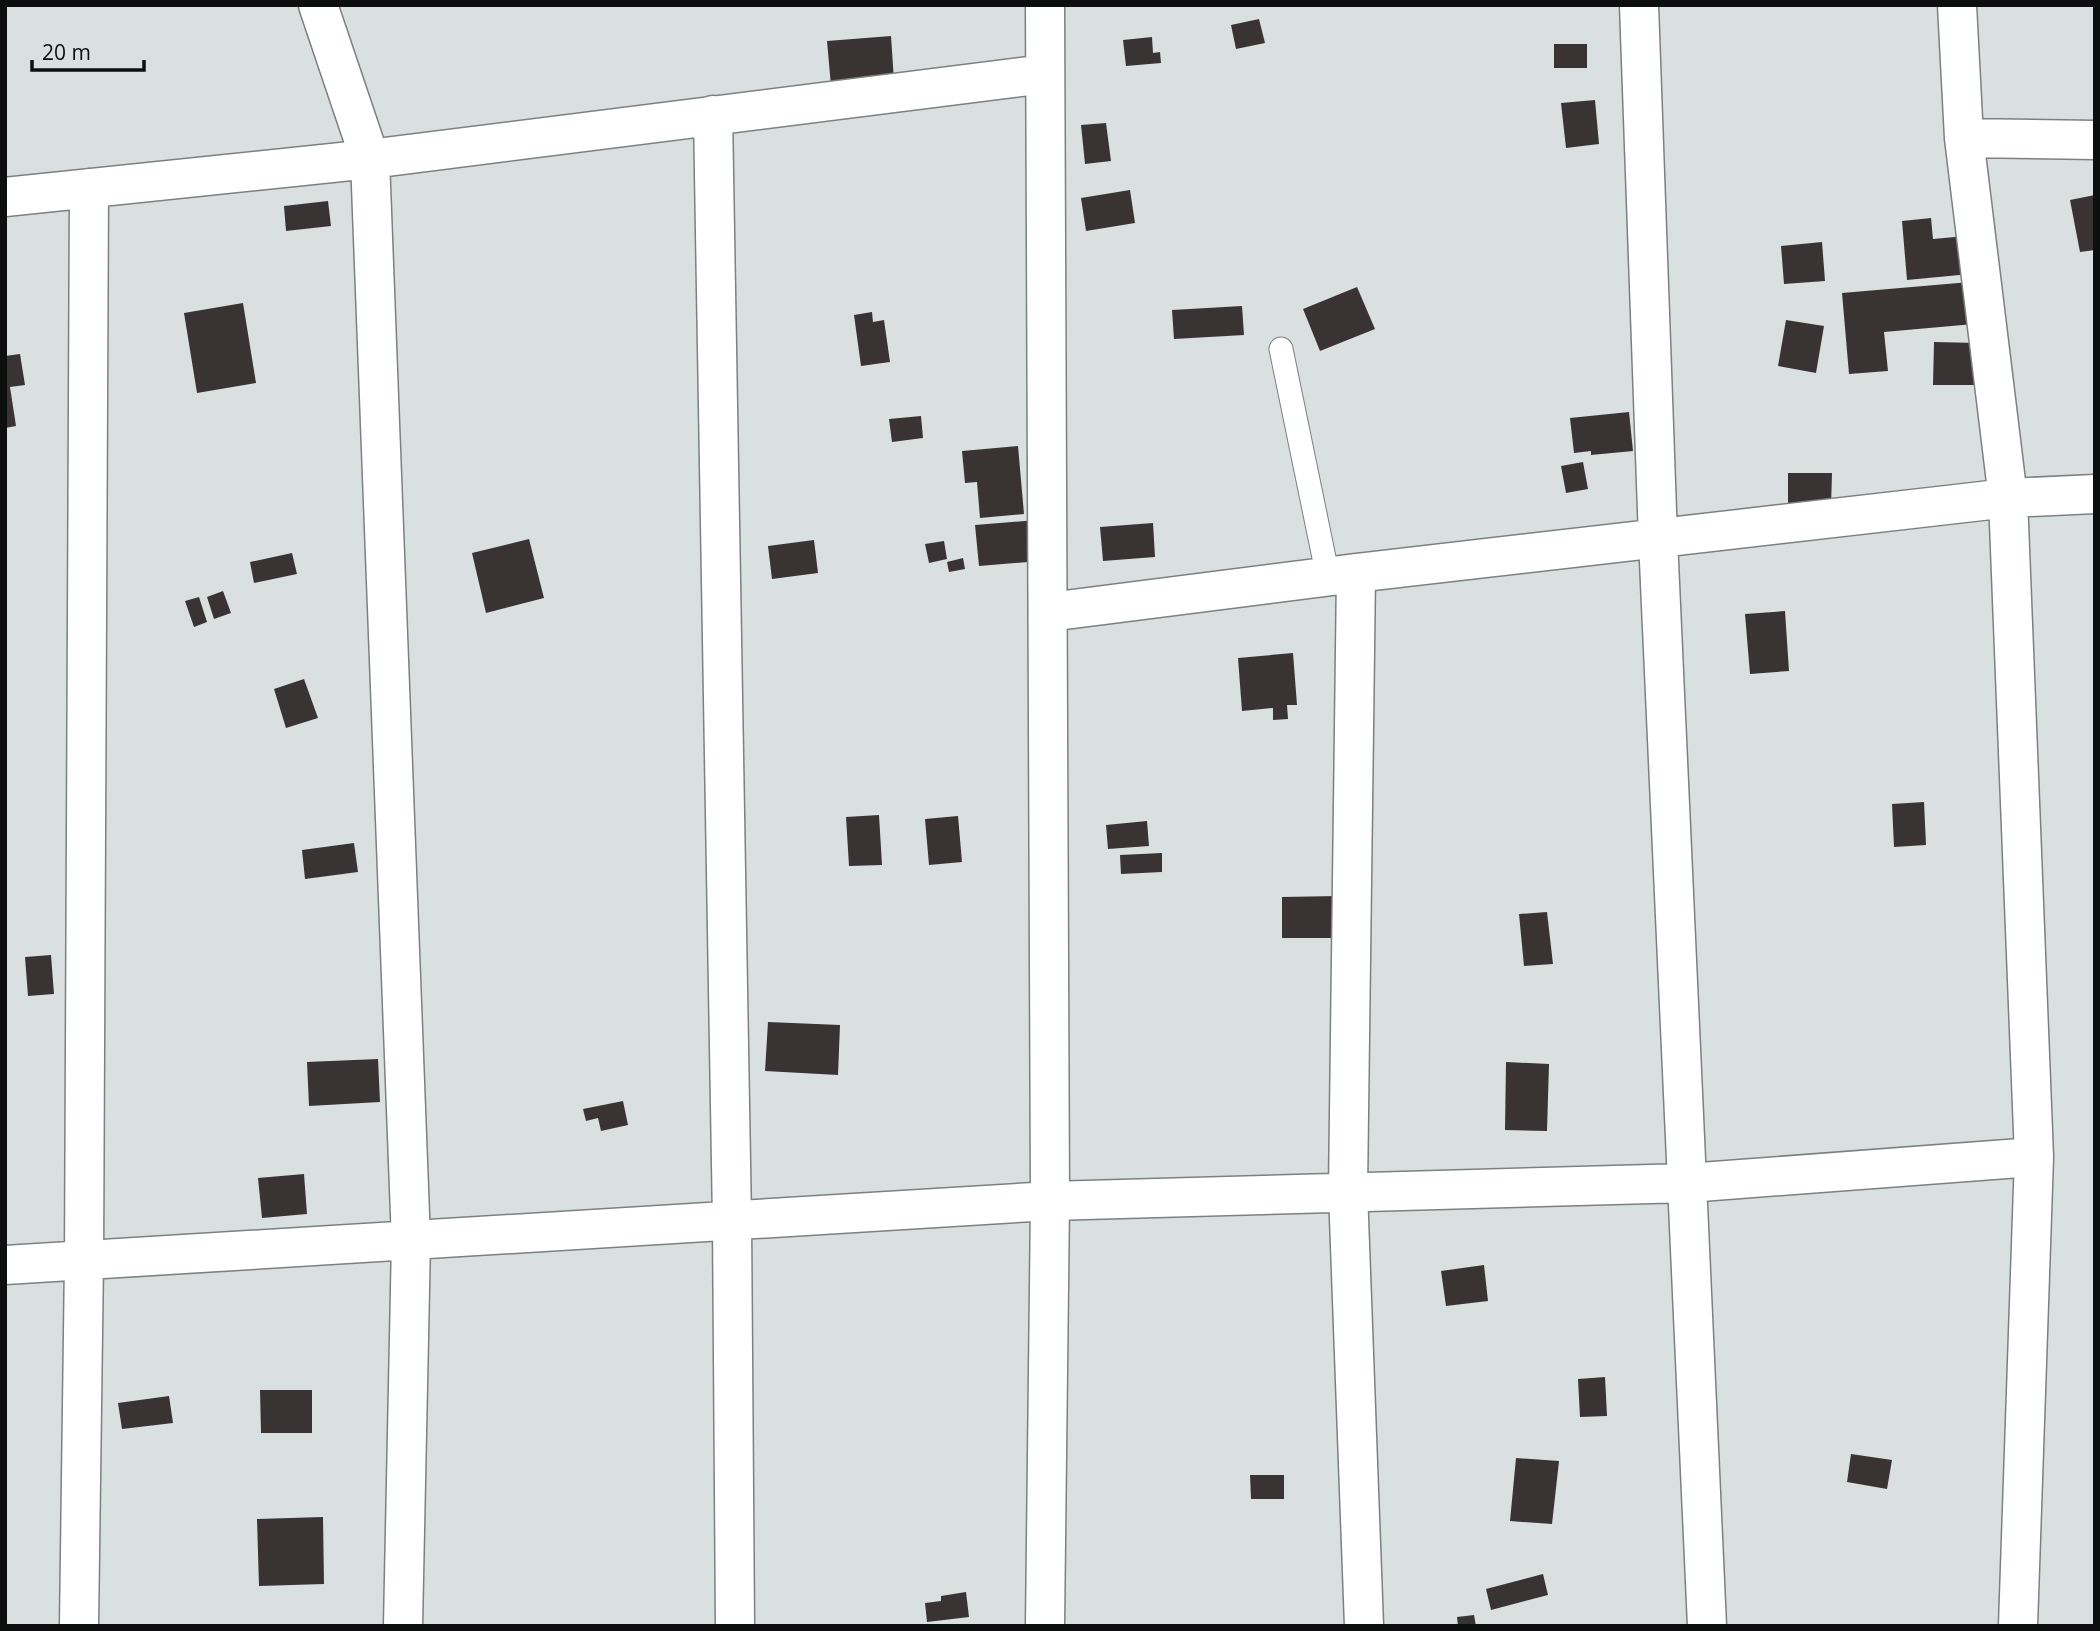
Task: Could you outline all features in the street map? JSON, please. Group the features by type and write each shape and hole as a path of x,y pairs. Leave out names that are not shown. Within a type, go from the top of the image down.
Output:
{"street":[{"path":"318,5 370,159 411,1241 403,1626"},
{"path":"1045,5 1050,1201 1045,1626"},
{"path":"1639,5 1658,539 1707,1626"},
{"path":"1957,5 1964,138 2008,498 2034,1157 2018,1626"},
{"path":"5,197 370,159 1045,74"},
{"path":"713,115 732,1221 735,1626"},
{"path":"1964,138 2095,141"},
{"path":"79,1626 84,1261 89,188"},
{"path":"1049,612 1342,575 2008,498 2095,494"},
{"path":"1342,575 1348,1191 1364,1626"},
{"path":"5,1265 1050,1201 1687,1183 2034,1157"}],"lane":[{"path":"1281,349 1342,575"}],"building":[{"path":"1259,19 1265,43 1236,49 1231,25"},
{"path":"891,36 894,81 831,86 827,41"},
{"path":"1152,37 1153,53 1160,52 1161,63 1126,66 1123,40"},
{"path":"1554,44 1587,44 1587,68 1554,68"},
{"path":"1595,100 1599,144 1566,148 1561,103"},
{"path":"1106,123 1111,161 1085,164 1081,125"},
{"path":"1130,190 1135,223 1086,231 1081,198"},
{"path":"2095,195 2095,250 2080,252 2070,200"},
{"path":"328,201 331,226 286,231 284,206"},
{"path":"1931,218 1933,239 1966,236 1970,274 1907,280 1902,221"},
{"path":"1822,242 1825,281 1784,284 1781,246"},
{"path":"1970,282 1974,324 1884,332 1888,371 1849,374 1842,293"},
{"path":"1357,287 1375,329 1320,351 1303,309"},
{"path":"243,303 256,383 197,393 184,313"},
{"path":"1242,306 1244,335 1174,339 1172,310"},
{"path":"872,312 873,322 884,320 890,362 861,366 854,315"},
{"path":"1786,320 1824,326 1816,373 1778,366"},
{"path":"1934,342 1979,343 1979,385 1933,385"},
{"path":"20,354 25,385 10,387 16,426 5,428 5,356"},
{"path":"1629,412 1633,451 1591,455 1591,451 1574,453 1570,418"},
{"path":"921,416 923,438 892,442 889,419"},
{"path":"1018,446 1024,514 980,518 977,482 965,483 962,451"},
{"path":"1583,462 1588,489 1566,493 1561,466"},
{"path":"1788,473 1832,473 1831,506 1788,505"},
{"path":"1036,520 1039,561 979,566 975,525"},
{"path":"1153,523 1155,557 1103,561 1100,527"},
{"path":"529,539 544,598 486,613 472,553"},
{"path":"814,540 818,573 772,579 768,546"},
{"path":"944,541 947,559 929,563 925,544"},
{"path":"292,553 297,574 254,583 250,562"},
{"path":"963,558 965,569 949,572 947,562"},
{"path":"223,591 231,613 214,619 207,597"},
{"path":"199,597 207,622 194,627 185,601"},
{"path":"1785,611 1789,671 1750,674 1745,614"},
{"path":"1293,653 1297,705 1287,705 1288,719 1273,720 1273,708 1242,711 1238,658"},
{"path":"304,679 318,718 286,728 274,689"},
{"path":"1924,802 1926,845 1894,847 1892,804"},
{"path":"879,815 882,865 849,866 846,817"},
{"path":"958,816 962,862 929,865 925,819"},
{"path":"1147,821 1149,846 1108,849 1106,825"},
{"path":"354,843 358,872 305,879 302,850"},
{"path":"1162,853 1162,872 1121,874 1120,855"},
{"path":"1338,896 1338,938 1282,938 1282,897"},
{"path":"1547,912 1553,964 1524,966 1519,914"},
{"path":"51,955 54,994 28,996 25,957"},
{"path":"768,1022 840,1025 838,1075 765,1071"},
{"path":"378,1059 380,1102 309,1106 307,1062"},
{"path":"1506,1062 1549,1064 1547,1131 1505,1130"},
{"path":"623,1101 628,1125 601,1131 598,1118 586,1121 583,1109"},
{"path":"304,1174 307,1214 262,1218 258,1178"},
{"path":"1484,1265 1488,1301 1446,1306 1441,1271"},
{"path":"1605,1377 1607,1416 1580,1417 1578,1379"},
{"path":"260,1390 312,1390 312,1433 261,1433"},
{"path":"169,1396 173,1423 122,1429 118,1403"},
{"path":"1851,1454 1892,1460 1887,1489 1847,1482"},
{"path":"1516,1458 1559,1461 1552,1524 1510,1521"},
{"path":"1250,1475 1284,1475 1284,1499 1251,1499"},
{"path":"323,1517 324,1584 259,1586 257,1519"},
{"path":"1543,1574 1548,1595 1491,1610 1486,1589"},
{"path":"966,1592 969,1617 927,1622 925,1603 941,1601 941,1596"},
{"path":"1474,1615 1476,1626 1458,1626 1457,1617"}]}
